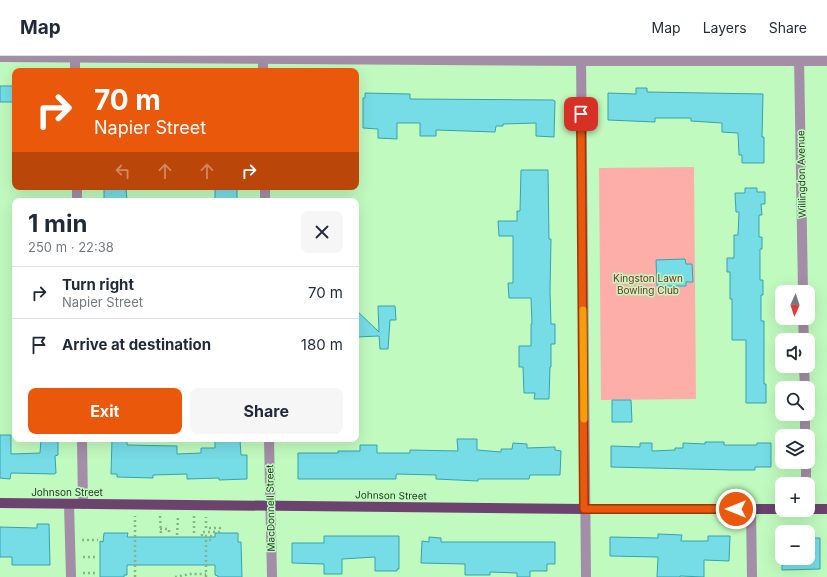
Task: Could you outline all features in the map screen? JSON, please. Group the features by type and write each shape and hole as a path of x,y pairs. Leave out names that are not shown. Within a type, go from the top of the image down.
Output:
{"main road":[{"name":"Johnson Street","path":"0,503 584,509 775,509"},
{"path":"815,509 827,510"}],"street":[{"path":"0,57 581,59 799,58 827,61"},
{"path":"75,58 75,68"},
{"name":"Willingdon Avenue","path":"799,58 803,285"},
{"path":"581,59 584,509 586,577"},
{"path":"82,442 83,504"},
{"name":"MacDonnell Street","path":"269,442 272,577"},
{"path":"69,504 71,577"},
{"path":"751,509 752,577"}],"path":[{"path":"135,515 135,577"},
{"path":"160,516 161,535"},
{"path":"177,535 178,516"},
{"path":"194,516 194,535"},
{"path":"175,577 190,574 206,576 206,540 211,540 211,536 202,536 202,532 220,532 220,528 206,528 206,516"},
{"path":"160,529 169,529 169,535"},
{"path":"82,540 98,540"},
{"path":"82,557 98,557"},
{"path":"83,573 98,573"}],"green space":[{"name":"Kingston Lawn Bowling Club","path":"694,167 696,399 601,400 599,168"}],"building":[{"path":"0,86 12,86 12,102 0,102"},
{"path":"636,88 647,88 647,92 763,94 762,137 764,137 764,163 742,163 742,155 739,155 738,133 722,132 722,123 691,121 691,118 655,118 655,122 608,120 608,93 636,94"},
{"path":"365,93 410,94 410,99 553,100 555,101 554,137 536,136 536,123 503,124 503,126 496,126 495,132 436,130 436,136 420,136 420,123 397,123 397,139 378,138 378,129 363,128 363,98 365,98"},
{"path":"521,170 548,170 549,239 551,239 551,324 555,324 555,344 551,344 549,399 534,399 535,393 524,393 523,367 519,367 519,346 531,346 531,298 509,298 508,283 513,283 513,236 499,236 498,221 517,221 517,211 520,211"},
{"path":"745,188 757,188 757,192 765,192 765,204 761,204 762,215 759,215 759,237 762,237 762,249 760,249 760,280 763,280 763,295 761,295 761,321 764,321 764,384 766,384 766,403 746,403 746,340 732,340 732,299 730,299 730,272 727,272 727,258 734,258 734,235 738,235 739,212 736,212 735,193 745,193"},
{"path":"104,190 126,190 127,198 104,198"},
{"path":"215,190 237,190 237,198 215,198"},
{"name":"Kingston Lawn Bowling Club","path":"685,259 686,264 692,264 693,282 686,282 686,286 657,286 656,260"},
{"path":"378,306 395,306 396,320 390,320 388,349 380,349 379,336 359,337 359,313 379,332"},
{"path":"612,400 631,400 632,422 612,422"},
{"path":"0,435 11,435 11,454 40,453 41,442 58,442 58,455 55,456 56,473 11,473 10,479 0,478"},
{"path":"457,439 477,439 477,450 501,452 501,449 512,449 513,443 527,444 527,448 555,447 555,450 561,451 560,475 530,475 529,479 478,479 478,481 436,479 436,475 397,474 396,479 298,479 298,453 338,453 338,451 360,451 360,445 377,445 377,453 410,453 410,450 458,451"},
{"path":"112,442 127,442 127,445 177,446 177,454 201,453 201,448 215,448 215,442 240,442 241,455 247,455 247,479 187,479 187,474 153,475 153,478 117,477 117,474 111,474"},
{"path":"705,442 724,442 724,445 757,445 757,443 771,443 771,467 755,467 755,470 732,470 611,467 611,446 640,447 640,443 652,443 652,451 675,450 675,448 683,448 683,443 705,444"},
{"path":"37,524 49,524 50,565 12,565 12,557 0,557 0,527 37,528"},
{"path":"104,533 128,533 127,537 215,537 215,533 238,533 238,542 241,542 242,577 218,577 215,575 215,565 127,565 127,575 124,575 124,577 100,577 100,541 103,542"},
{"path":"658,534 682,535 681,541 708,541 708,536 730,536 729,561 704,560 704,577 657,577 658,557 610,556 610,537 658,538"},
{"path":"324,536 399,536 399,569 397,569 397,571 375,571 375,557 342,559 342,574 324,574 324,564 292,563 292,543 324,543"},
{"path":"429,537 441,538 441,542 555,542 555,564 547,564 547,571 530,571 530,577 517,577 517,573 490,572 490,575 465,575 465,564 421,563 422,541 429,542"},
{"path":"815,538 820,538 820,569 782,570 782,565 815,565"}],"slow traffic":[{"path":"583,310 584,419"}],"route":[{"path":"581,114 584,509 736,509"}]}
